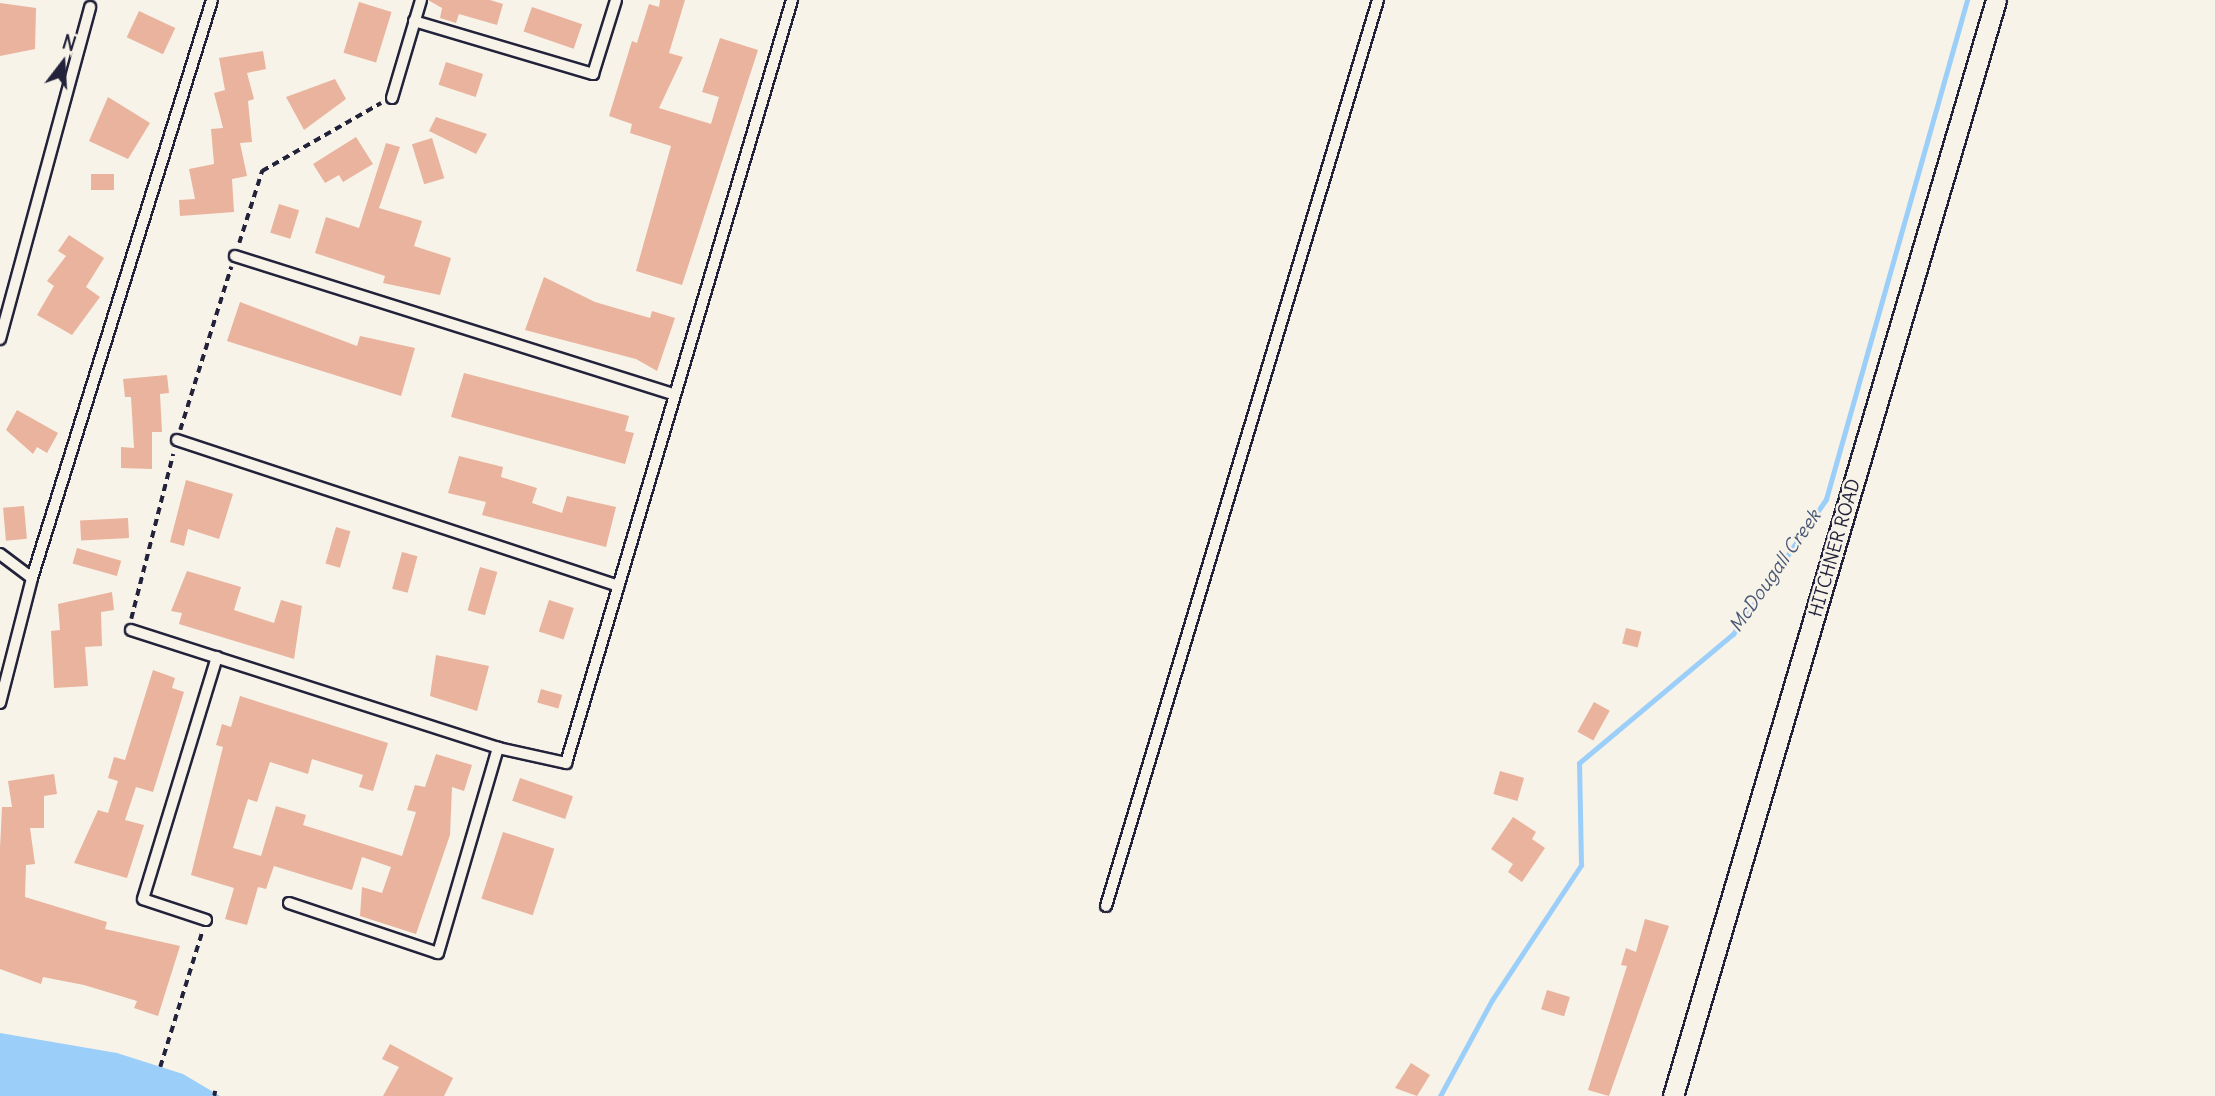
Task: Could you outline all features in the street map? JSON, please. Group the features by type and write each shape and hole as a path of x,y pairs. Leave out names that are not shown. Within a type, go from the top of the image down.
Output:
{"street":[{"name":"HITCHNER ROAD","path":"1672,1096 1996,0"}],"lane":[{"path":"0,703 33,578 212,0"},
{"path":"393,97 421,0"},
{"path":"414,21 593,74 616,0"},
{"path":"131,630 498,748 566,763 792,0"},
{"path":"1106,906 1378,0"},
{"path":"0,339 90,7"},
{"path":"235,257 675,395"},
{"path":"177,440 618,586"},
{"path":"0,554 33,578"},
{"path":"206,920 143,899 217,657"},
{"path":"289,903 438,953 498,748"}],"path":[{"path":"131,630 144,551 262,171 393,97"},
{"path":"160,1067 206,920"}],"water":[{"path":"0,1033 117,1053 183,1074 220,1096 0,1096"}],"building":[{"path":"428,0 490,0 503,4 497,25 459,14 456,23 440,18 442,8"},
{"path":"660,0 685,0 669,53 683,57 659,108 711,124 719,97 702,92 720,38 758,50 682,285 636,271 671,146 630,133 632,124 609,116 632,41 637,43 649,4 659,7"},
{"path":"359,2 392,12 376,63 344,53"},
{"path":"0,3 36,8 35,49 0,56"},
{"path":"532,7 582,24 574,49 524,32"},
{"path":"139,11 175,28 163,54 127,37"},
{"path":"263,51 266,69 247,73 254,99 248,101 252,142 240,143 247,176 232,179 234,212 180,216 179,200 195,199 189,169 214,164 211,129 223,128 214,93 225,90 219,58"},
{"path":"446,62 483,74 476,97 439,85"},
{"path":"335,79 346,99 304,130 286,97"},
{"path":"108,97 150,123 128,159 89,141"},
{"path":"436,117 487,134 476,154 429,131"},
{"path":"356,137 373,164 343,182 339,175 325,183 313,164"},
{"path":"432,138 444,178 424,184 412,144"},
{"path":"386,143 400,147 379,208 422,221 414,246 451,258 440,295 383,283 385,276 315,253 326,217 359,228"},
{"path":"91,174 114,174 114,190 91,190"},
{"path":"279,204 299,210 290,239 270,233"},
{"path":"69,235 104,258 86,287 100,297 72,335 37,315 54,286 47,281 66,256 58,251"},
{"path":"544,277 595,302 650,318 652,311 675,318 657,371 636,359 525,330"},
{"path":"240,302 357,346 360,336 415,348 401,396 227,341"},
{"path":"464,373 629,416 625,431 634,433 625,464 451,417"},
{"path":"167,375 169,393 160,394 162,432 152,432 152,469 121,468 121,447 134,448 131,397 125,397 123,379"},
{"path":"17,410 58,433 47,453 37,447 33,454 6,430"},
{"path":"459,456 503,467 501,477 537,488 532,503 562,513 567,496 616,507 606,547 482,515 486,502 448,493"},
{"path":"186,480 233,494 219,539 188,529 184,546 170,542"},
{"path":"24,506 27,539 6,541 3,508"},
{"path":"128,518 129,538 81,540 80,521"},
{"path":"336,527 350,531 340,568 326,564"},
{"path":"77,548 121,561 117,576 73,563"},
{"path":"402,552 417,556 408,593 392,589"},
{"path":"480,567 497,572 485,615 468,610"},
{"path":"187,571 241,587 234,610 274,623 281,600 302,606 294,659 179,624 182,613 171,611"},
{"path":"112,592 114,610 101,612 102,646 85,647 88,686 54,688 51,631 60,630 58,604"},
{"path":"549,600 574,608 564,639 539,631"},
{"path":"1626,628 1642,632 1638,647 1622,644"},
{"path":"436,655 489,666 477,711 430,696"},
{"path":"153,670 175,678 172,688 184,692 153,792 136,787 125,820 144,825 127,878 74,863 98,810 108,813 118,781 108,778 114,757 125,760"},
{"path":"541,689 562,695 558,709 537,702"},
{"path":"240,696 388,743 373,791 359,787 363,775 312,759 308,774 270,762 257,802 248,799 233,848 261,856 276,806 306,815 303,825 402,856 416,812 407,810 415,785 425,787 436,754 472,765 464,791 452,787 450,835 416,934 360,916 362,887 382,893 391,867 362,857 352,890 274,866 266,889 258,887 247,925 225,919 234,888 191,875 223,747 216,745 222,724 231,727"},
{"path":"1594,702 1610,711 1593,740 1578,732"},
{"path":"1500,771 1524,778 1517,801 1493,794"},
{"path":"54,774 57,794 44,796 44,828 30,828 35,864 26,865 25,897 107,922 105,929 180,946 158,1016 134,1008 137,1001 84,985 43,977 41,984 0,969 0,848 2,807 12,807 8,781"},
{"path":"520,778 573,796 565,819 512,801"},
{"path":"1513,817 1536,832 1532,839 1545,848 1522,882 1508,872 1513,864 1491,849"},
{"path":"503,832 554,849 533,915 481,899"},
{"path":"1645,919 1669,926 1609,1096 1588,1090 1627,966 1621,965 1626,948 1636,952"},
{"path":"1547,990 1570,997 1564,1016 1541,1009"},
{"path":"390,1044 453,1078 444,1096 383,1096 399,1067 382,1059"},
{"path":"1411,1063 1430,1075 1417,1096 1395,1088"}],"waterway":[{"name":"McDougall Creek","path":"1440,1096 1492,1000 1581,865 1579,763 1733,634 1826,499 1967,0"}]}
